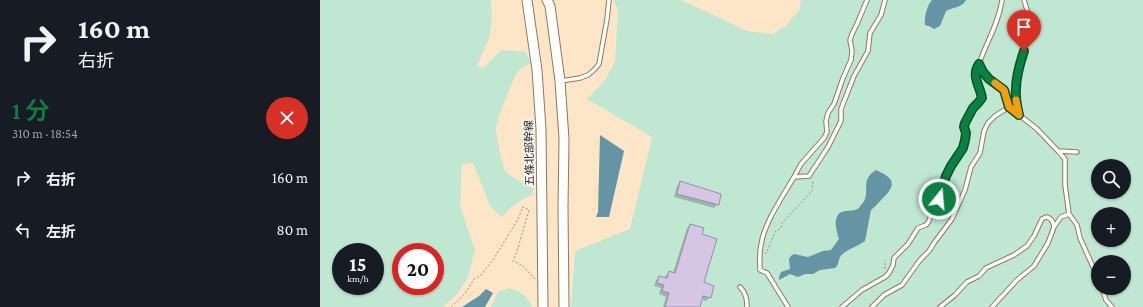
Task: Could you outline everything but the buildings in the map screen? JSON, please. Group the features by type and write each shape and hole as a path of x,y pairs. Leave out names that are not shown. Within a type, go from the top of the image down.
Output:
{"street":[{"name":"五條北部幹線","path":"527,0 537,70 541,130 543,307"},
{"path":"546,0 550,6 560,81 564,139 564,307"}],"lane":[{"path":"560,81 588,76 599,64 609,0"},
{"path":"788,307 767,273 760,270 761,244 765,229 801,164 824,138 828,113 834,104 842,78 850,60 852,51 850,40 867,0"},
{"path":"794,177 809,176 828,147 841,121 841,109 854,76 868,51 870,33 881,15 885,0"},
{"path":"842,307 862,290 885,277 889,273 894,258 908,244 918,228 929,222 933,208 939,199 946,176 963,148 966,133 964,127 965,123 973,108 982,98 981,92 976,83 976,68 994,30 1002,0"},
{"path":"1019,115 1016,101 1016,88 1027,36 1032,23 1024,0"},
{"path":"979,64 989,79 1004,90 1009,107 1037,129 1065,159 1065,185 1069,214 1076,225 1091,262"},
{"path":"872,307 884,295 902,284 920,260 929,251 952,219 965,190 972,167 980,153 984,131 988,123 994,116 1009,107"},
{"path":"1058,151 1077,152"},
{"path":"992,307 1017,280 1034,266 1048,242 1054,227 1061,217 1069,214"},
{"path":"940,307 956,295 967,282 979,276 986,268 1014,255 1027,246 1034,236 1042,219 1049,217 1054,227"},
{"path":"740,287 744,291 747,307"},
{"path":"1104,295 1106,300 1112,307"}],"path":[{"path":"760,258 767,252 775,232 812,191 813,182 809,176"},
{"path":"451,307 464,295 474,279 481,275 493,260 518,219 523,207 528,210 513,261 523,266 543,289"},
{"path":"885,260 885,277"}],"green space":[{"path":"320,0 491,0 492,20 489,38 477,66 484,68 501,50 526,52 531,63 518,71 502,109 496,129 498,145 505,172 534,189 533,194 516,204 502,217 490,206 473,163 462,164 460,206 475,250 468,277 458,293 443,307 320,307"},
{"path":"613,0 681,0 747,31 773,34 786,26 800,9 800,0 1143,0 1143,307 571,307 575,251 630,229 652,137 587,99 606,79 615,61 618,9"},
{"path":"509,288 523,294 532,307 491,307 498,291 503,291"}],"water":[{"path":"932,0 966,0 960,6 946,11 940,26 934,29 925,25 926,12"},
{"path":"600,135 624,151 609,217 596,217 598,212"},
{"path":"876,170 886,175 892,183 889,191 871,210 865,241 842,255 835,268 820,270 813,274 805,274 798,277 790,274 779,280 781,272 790,269 789,259 794,254 808,257 823,251 831,250 839,239 836,220 839,214 841,212 859,208 865,199 868,178"},
{"path":"486,289 493,293 485,307 462,307 479,296"}],"slow traffic":[{"path":"995,83 1004,90 1009,107 1019,115 1016,100"}],"route":[{"path":"939,199 946,176 963,148 966,133 964,127 965,123 973,108 982,98 981,92 976,83 976,68 979,64 989,79 1004,90 1009,107 1019,115 1016,101 1016,88 1024,51"}]}
